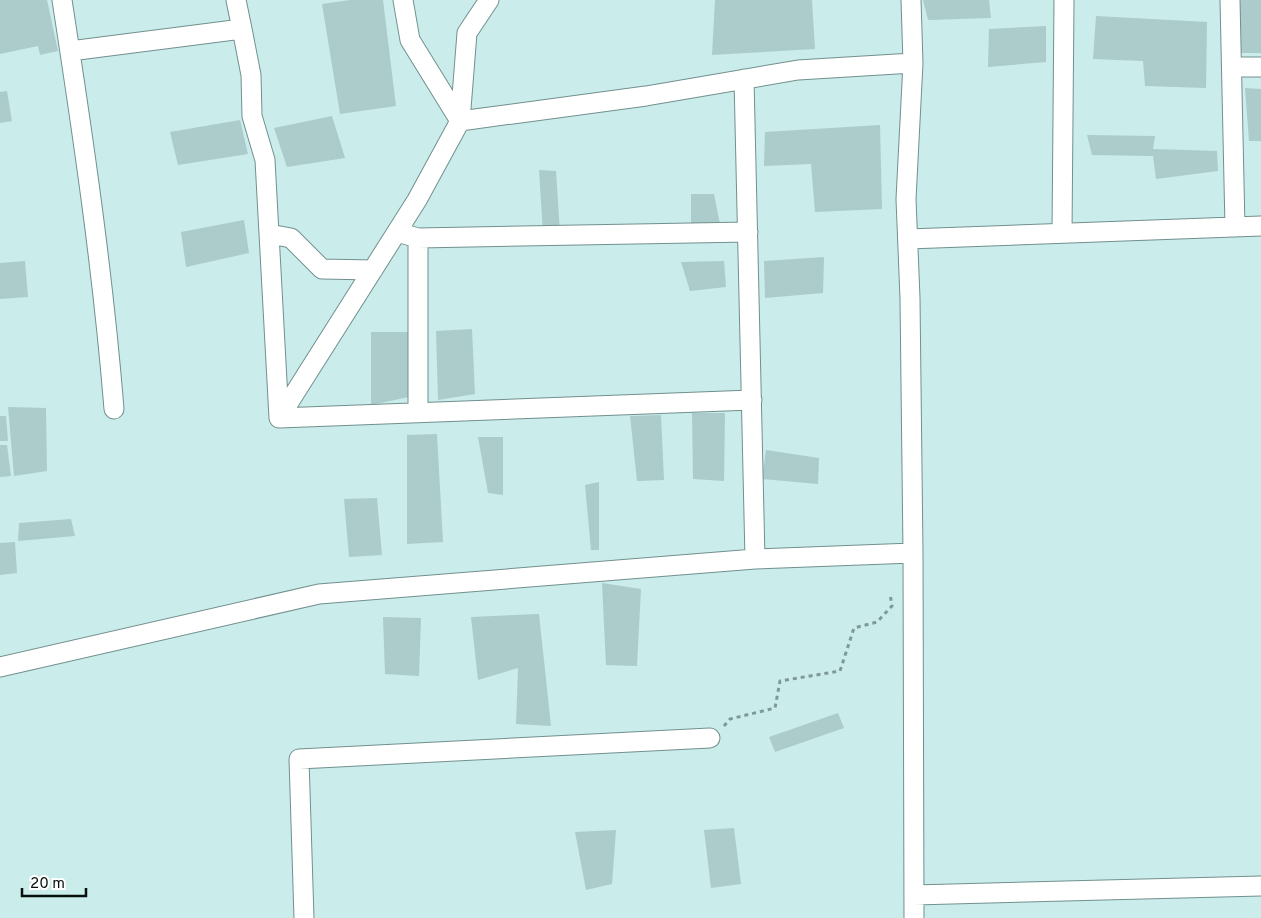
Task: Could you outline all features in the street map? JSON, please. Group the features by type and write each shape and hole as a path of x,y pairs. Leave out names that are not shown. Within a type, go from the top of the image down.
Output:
{"street":[{"path":"62,0 84,143 114,409"},
{"path":"236,0 251,76 252,116 265,160 279,418"},
{"path":"403,0 410,40 460,121"},
{"path":"279,418 417,200 460,121 467,33 489,0"},
{"path":"911,0 913,63 906,199 913,553 914,918"},
{"path":"1062,233 1064,0"},
{"path":"1230,0 1235,227"},
{"path":"70,51 242,29"},
{"path":"460,121 646,96 798,70 913,63"},
{"path":"1232,67 1261,67"},
{"path":"744,79 755,559"},
{"path":"908,239 1261,226"},
{"path":"397,232 418,238 748,232"},
{"path":"269,234 291,238 322,269 372,270"},
{"path":"418,238 418,412"},
{"path":"279,418 752,400"},
{"path":"0,667 319,594 755,559 913,553"},
{"path":"304,918 299,759 710,738"},
{"path":"914,895 1261,886"}],"path":[{"path":"710,738 730,719 775,708 780,680 840,671 854,628 877,622 892,606 890,594"}],"building":[{"path":"0,0 47,0 58,51 40,55 38,46 0,54"},
{"path":"350,0 383,0 396,106 340,114 322,4"},
{"path":"715,0 812,0 815,49 712,55"},
{"path":"923,0 989,0 991,18 928,20"},
{"path":"1238,0 1261,0 1261,53 1241,53"},
{"path":"1096,16 1207,22 1206,88 1145,86 1143,61 1093,59"},
{"path":"1046,26 1046,62 988,67 989,29"},
{"path":"1245,88 1261,89 1261,141 1249,141"},
{"path":"7,91 12,121 0,123 0,92"},
{"path":"332,116 345,158 287,167 274,128"},
{"path":"240,120 248,154 178,165 170,132"},
{"path":"880,125 882,209 815,212 811,164 764,166 765,132"},
{"path":"1087,135 1155,136 1153,149 1217,151 1218,171 1156,179 1153,156 1092,155"},
{"path":"539,170 556,171 560,233 543,233"},
{"path":"691,194 714,194 720,224 691,224"},
{"path":"244,220 249,253 186,267 181,232"},
{"path":"824,257 823,293 765,298 764,261"},
{"path":"25,261 28,297 0,299 0,263"},
{"path":"724,261 726,287 690,291 681,262"},
{"path":"472,329 475,394 438,400 436,331"},
{"path":"371,332 411,332 409,397 371,405"},
{"path":"8,407 46,408 47,471 14,476"},
{"path":"692,413 725,413 724,481 693,479"},
{"path":"661,415 664,480 637,481 630,416"},
{"path":"0,416 6,416 8,441 0,441"},
{"path":"437,434 443,542 407,544 407,435"},
{"path":"478,437 503,437 503,495 488,493"},
{"path":"0,445 7,445 11,476 0,477"},
{"path":"766,450 819,458 818,484 762,479"},
{"path":"599,482 599,550 591,550 585,485"},
{"path":"377,498 382,555 349,557 344,499"},
{"path":"71,519 75,536 18,541 19,523"},
{"path":"15,542 17,573 0,575 0,543"},
{"path":"602,583 641,589 637,666 606,665"},
{"path":"539,614 551,726 516,724 518,668 478,680 471,617"},
{"path":"383,617 421,618 419,676 385,674"},
{"path":"838,713 844,728 775,752 769,737"},
{"path":"734,828 741,884 711,888 704,830"},
{"path":"616,830 612,884 586,890 575,832"}]}
